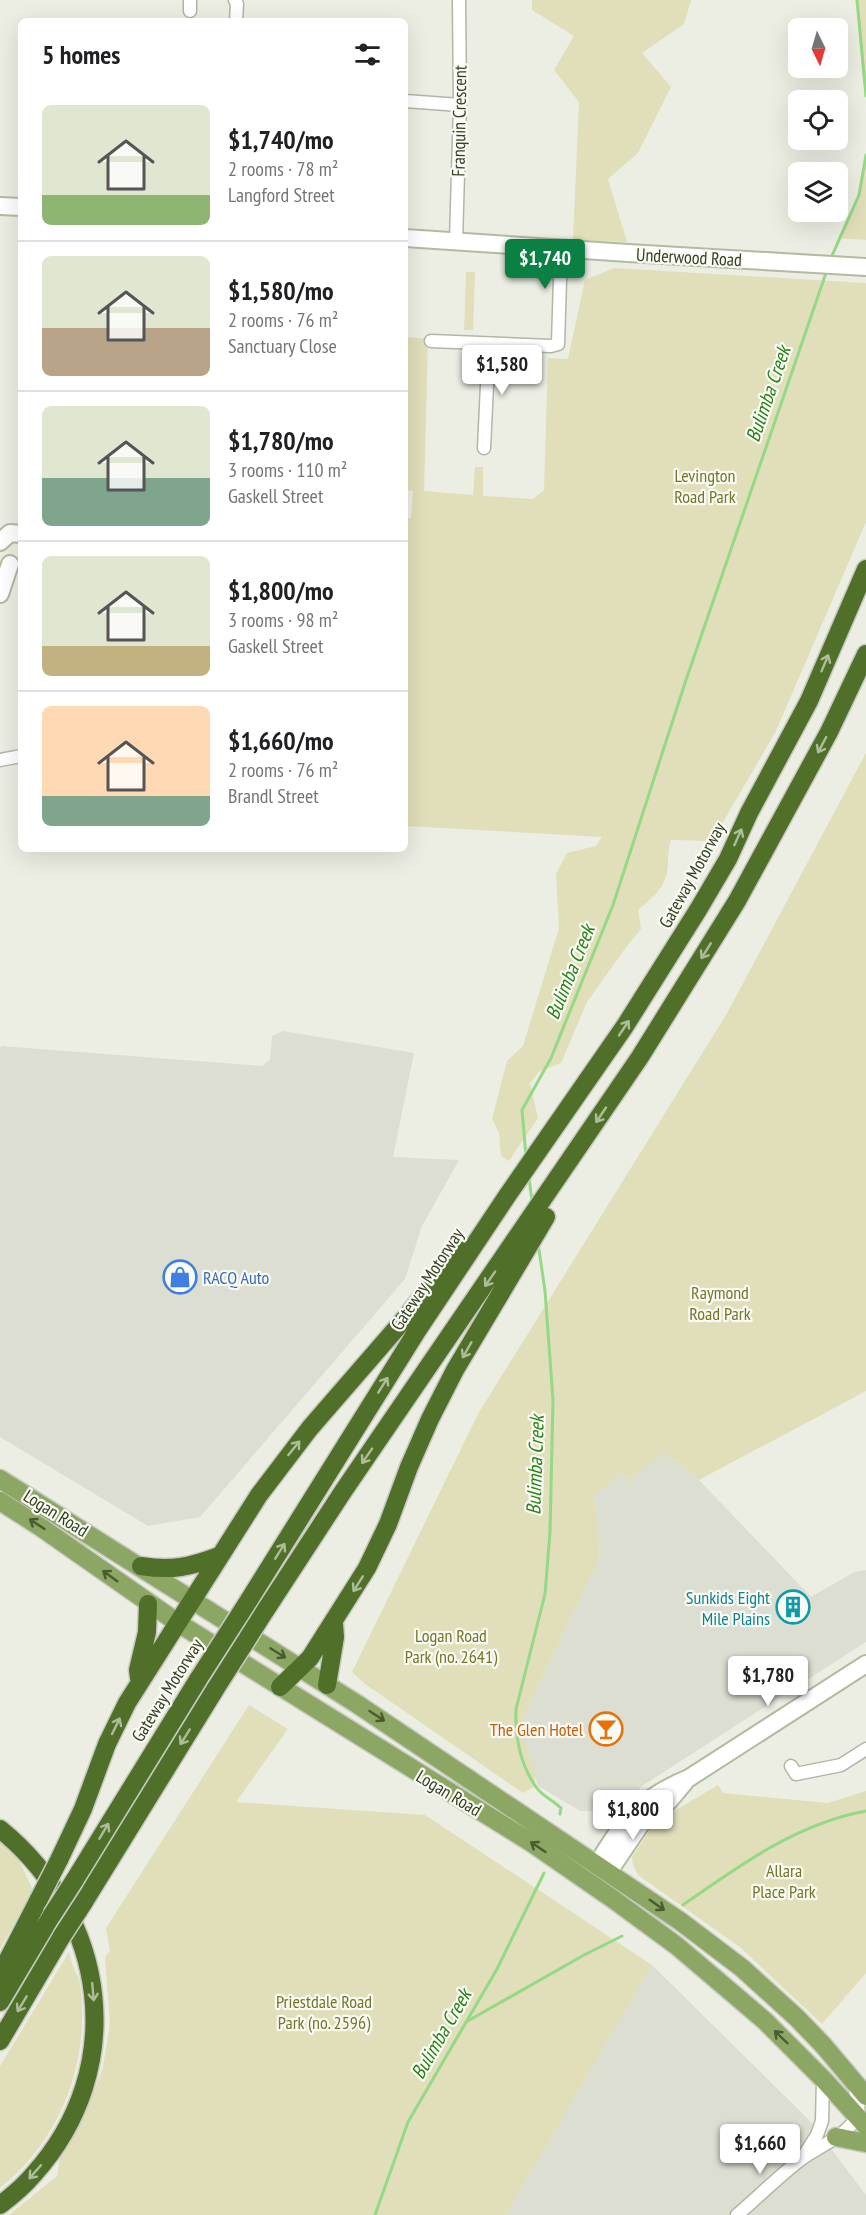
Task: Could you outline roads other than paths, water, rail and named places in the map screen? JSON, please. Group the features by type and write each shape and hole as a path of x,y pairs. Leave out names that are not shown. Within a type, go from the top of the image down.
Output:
{"highway":[{"name":"Gateway Motorway","path":"0,2002 505,1190 548,1138 668,960 728,859 749,813 809,701 866,569"},
{"path":"280,1687 310,1658 380,1544 430,1419 551,1191 640,1057 737,901 830,732 866,654"},
{"path":"0,1975 83,1809 107,1744 140,1682 219,1556 272,1476 310,1428 420,1300 505,1190"},
{"path":"0,2041 62,1936 216,1688 344,1490 526,1238"},
{"path":"141,1566 177,1569 219,1556"},
{"path":"140,1682 138,1670 146,1642 148,1604"},
{"path":"327,1685 334,1622"},
{"path":"0,1815 14,1827 23,1849"},
{"path":"0,1829 40,1868 64,1902 80,1935 91,1972 94,2028 84,2086 64,2132 34,2174 0,2205"}],"main road":[{"name":"Logan Road","path":"0,1479 382,1720 680,1921 742,1968 797,2018 866,2096"},
{"name":"Logan Road","path":"0,1501 42,1528 148,1604 532,1843 592,1884 700,1965 765,2021 862,2121"},
{"path":"592,1884 603,1869"},
{"path":"836,2137 866,2143"}],"street":[{"path":"235,0 236,18"},
{"name":"Franquin Crescent","path":"456,241 460,105 459,0"},
{"path":"408,101 460,105"},
{"path":"0,206 18,207"},
{"name":"Underwood Road","path":"408,238 866,267"},
{"path":"430,341 551,346 558,344 561,247"},
{"path":"484,448 489,344"},
{"path":"0,542 6,535 18,532"},
{"path":"0,594 10,561"},
{"path":"0,760 18,757"},
{"path":"603,1869 608,1848 623,1825 640,1806 663,1789 689,1778 866,1664"},
{"path":"791,1766 796,1774 841,1765 866,1749"},
{"path":"603,1869 641,1824 669,1801 689,1778"},
{"path":"573,1848 591,1851 608,1848"},
{"path":"802,2158 817,2135 822,2121 823,2079"},
{"path":"737,2215 802,2158 824,2146 851,2124 862,2121 855,2097 854,2081"}],"waterway":[{"path":"857,0 866,96"},
{"name":"Bulimba Creek","path":"831,258 859,195 866,155"},
{"name":"Bulimba Creek","path":"526,1156 522,1110 551,1058 613,905 685,683 827,270"},
{"name":"Bulimba Creek","path":"529,1178 532,1201"},
{"name":"Bulimba Creek","path":"538,1243 545,1291 553,1400 550,1532 545,1594 516,1709 516,1719 518,1739 526,1769 538,1790 561,1808 560,1814"},
{"path":"683,1905 747,1861 792,1836 840,1817 866,1811"},
{"name":"Bulimba Creek","path":"375,2215 408,2122 497,1969 544,1873"},
{"path":"466,2022 622,1936"}],"place":[{"name":"RACQ Auto","path":"180,1277"},
{"name":"Sunkids Eight Mile Plains","path":"793,1607"},
{"name":"The Glen Hotel","path":"606,1729"}],"park label":[{"name":"Levington Road Park","path":"705,485"},
{"name":"Raymond Road Park","path":"720,1302"},
{"name":"Logan Road Park (no. 2641)","path":"451,1645"},
{"name":"Allara Place Park","path":"784,1880"},
{"name":"Priestdale Road Park (no. 2596)","path":"324,2011"}]}
